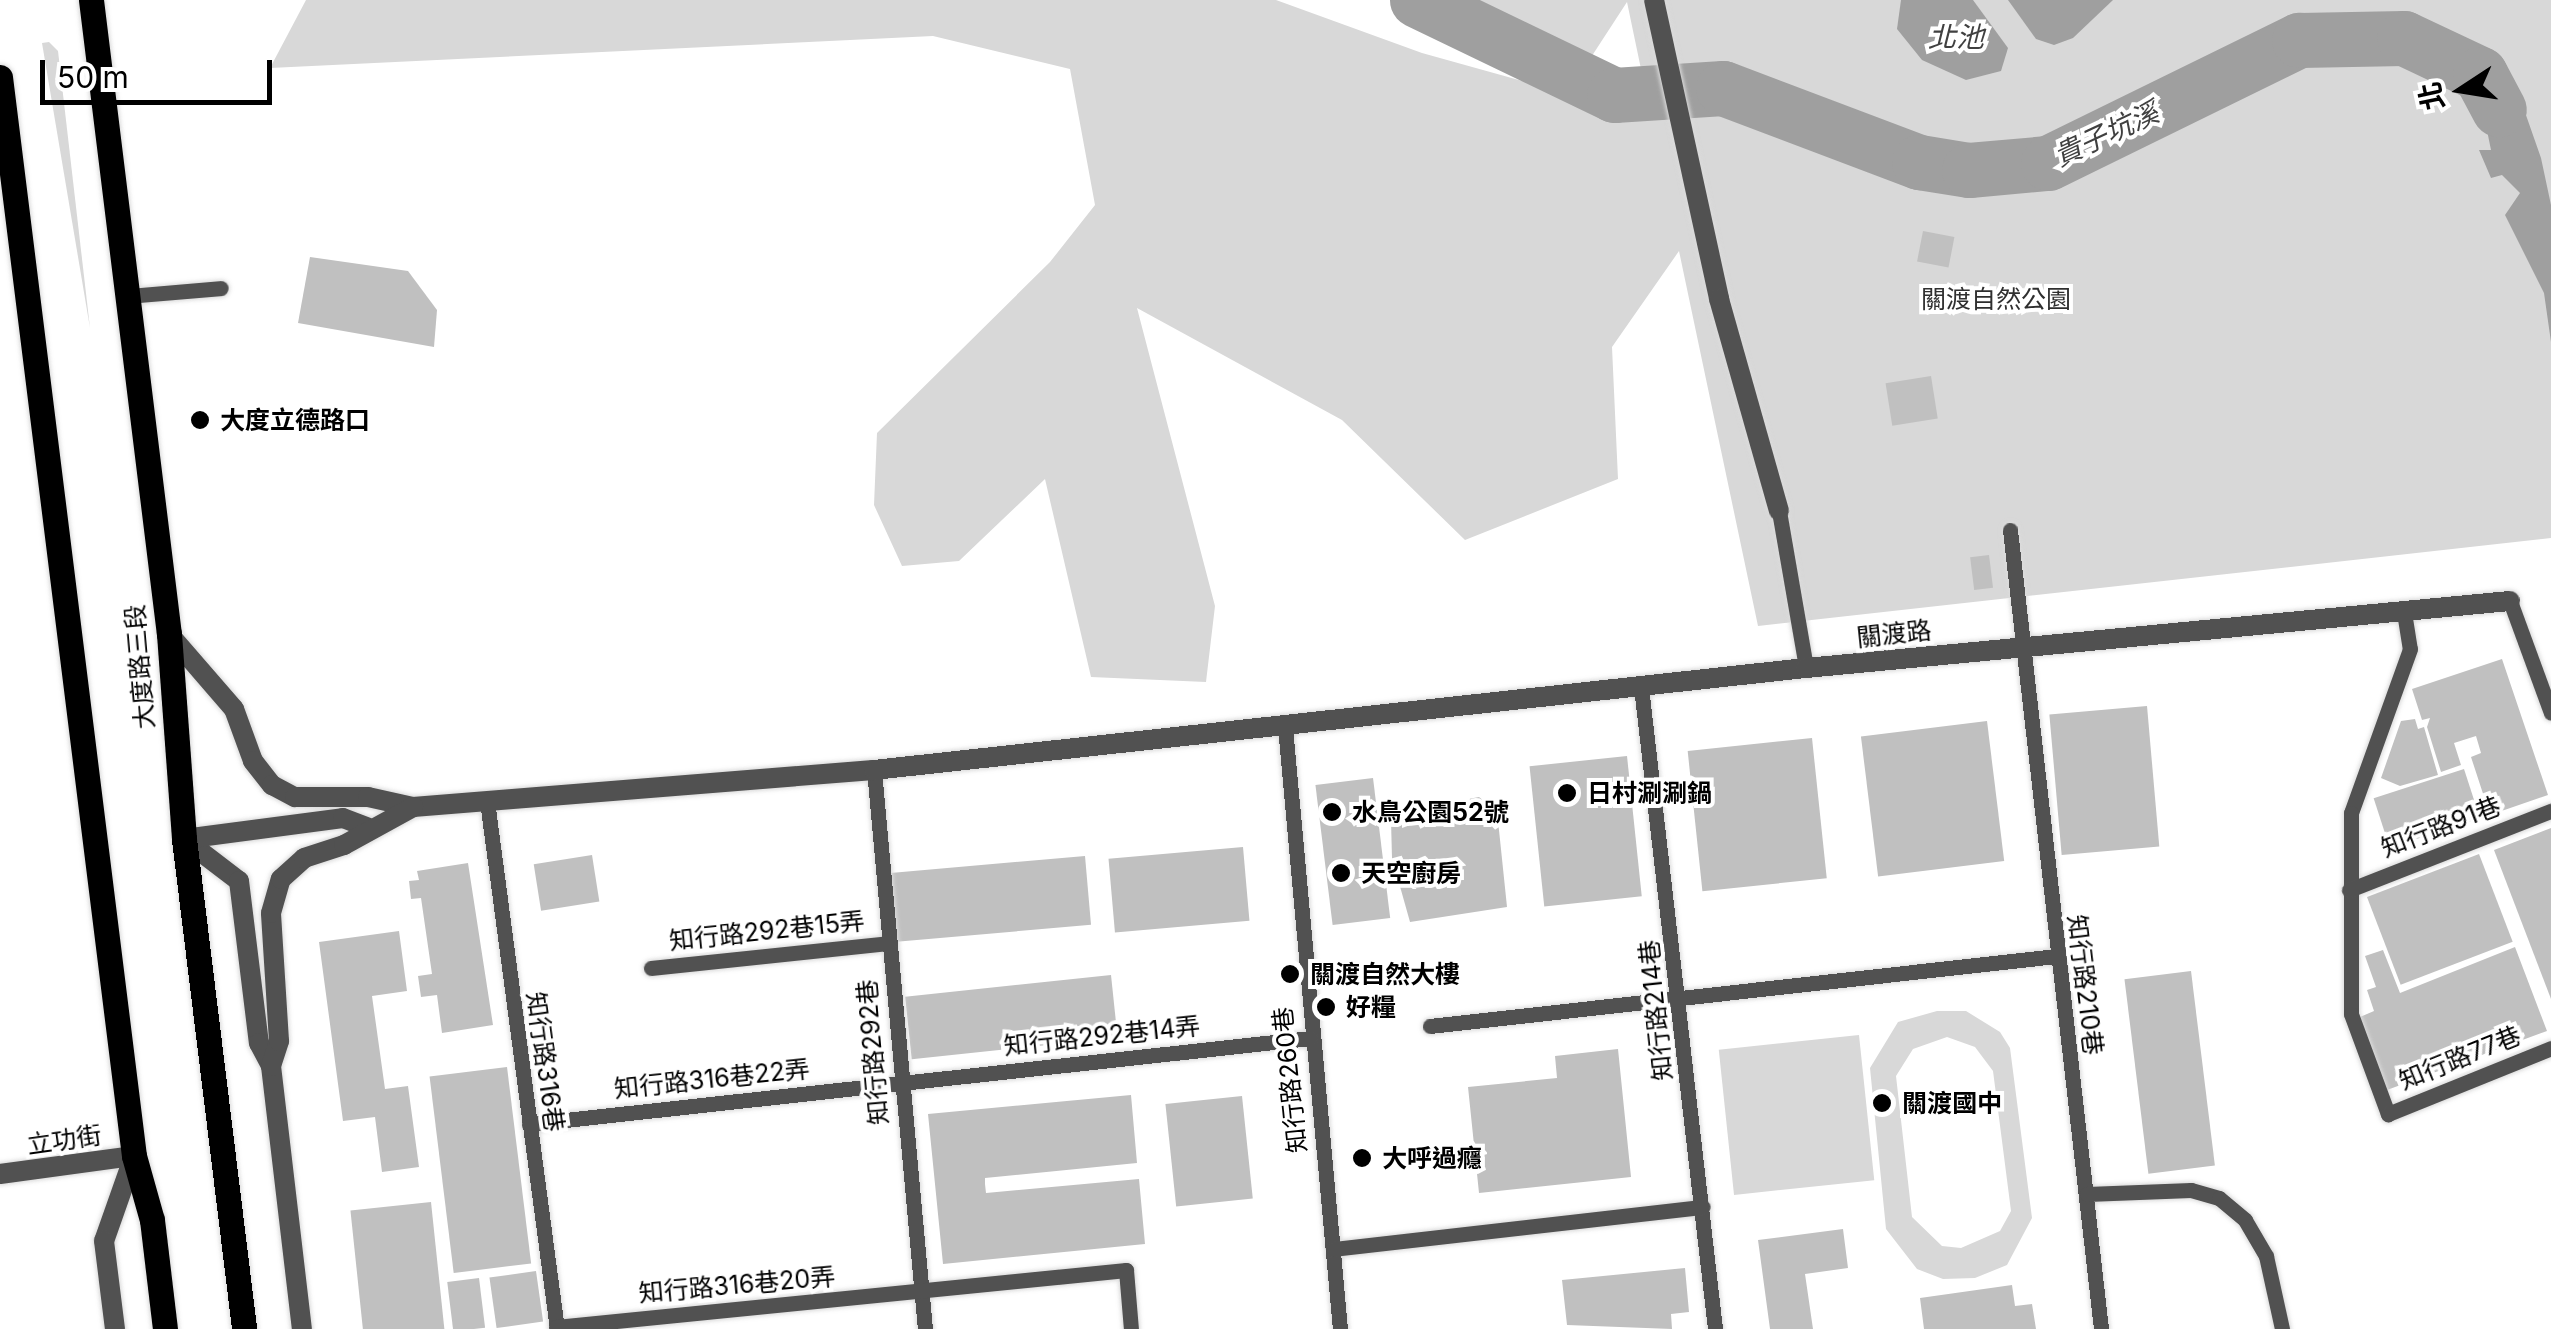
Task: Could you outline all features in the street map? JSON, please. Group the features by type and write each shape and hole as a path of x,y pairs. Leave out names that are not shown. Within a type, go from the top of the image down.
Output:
{"main road":[{"name":"大度路三段","path":"91,0 169,634 184,839 244,1329"},
{"path":"0,77 134,1156 152,1220 165,1329"}],"street":[{"path":"1654,0 1743,382 1779,511"},
{"name":"關渡路","path":"413,807 874,770 1806,668 2510,602"},
{"path":"169,634 234,709 253,761 272,785 295,796 368,797 413,807"},
{"path":"270,1066 278,1041 271,913 281,879 304,858 344,845 367,826 413,807"},
{"path":"184,839 343,818 367,826"},
{"path":"184,839 239,881 259,1042 270,1066 302,1329"},
{"path":"115,1329 104,1241 134,1156"},
{"name":"立功街","path":"0,1174 134,1156"}],"lane":[{"path":"128,296 221,288"},
{"path":"1779,511 1806,668"},
{"name":"知行路210巷","path":"2010,530 2101,1329"},
{"path":"2510,602 2551,713"},
{"path":"2349,890 2350,813 2410,649 2404,612"},
{"name":"知行路214巷","path":"1641,687 1715,1329"},
{"name":"知行路260巷","path":"1285,727 1310,1038 1340,1329"},
{"name":"知行路292巷","path":"874,770 925,1329"},
{"name":"知行路316巷","path":"486,801 556,1328"},
{"name":"知行路91巷","path":"2349,890 2551,811"},
{"name":"知行路77巷","path":"2349,890 2351,1014 2388,1114 2551,1048"},
{"name":"知行路292巷15弄","path":"651,968 888,943"},
{"path":"1430,1026 2056,956"},
{"name":"知行路292巷14弄","path":"900,1084 1310,1038"},
{"name":"知行路316巷22弄","path":"530,1124 900,1084"},
{"path":"2087,1194 2192,1190 2219,1198 2244,1220 2266,1256 2282,1329"},
{"path":"1333,1249 1703,1208"},
{"name":"知行路316巷20弄","path":"556,1328 1126,1270 1131,1329"}],"green space":[{"name":"關渡自然公園","path":"306,0 1276,0 1422,53 1651,117 1627,2 1586,65 1441,0 2551,0 2551,538 1758,626 1679,251 1612,347 1618,479 1465,540 1342,420 1137,308 1215,606 1206,682 1091,677 1045,479 959,561 902,566 874,505 877,433 1050,262 1095,205 1070,69 933,36 270,68"},
{"path":"49,42 58,51 90,328 42,43"},
{"path":"1937,1011 1966,1011 2000,1032 2010,1048 2032,1218 2007,1265 1975,1278 1943,1279 1917,1269 1886,1229 1870,1068 1898,1022","holes":["1947,1037 1975,1047 1993,1071 2011,1211 2000,1231 1961,1248 1942,1246 1912,1217 1896,1076 1913,1049"]},
{"path":"1859,1035 1874,1180 1734,1195 1719,1050"}],"water":[{"name":"北池","path":"1901,0 1973,0 2008,48 2001,71 1966,80 1922,60 1897,29"},
{"path":"2008,0 2113,0 2073,38 2054,45 2036,39"},
{"path":"2472,55 2492,62 2520,98 2541,158 2551,205 2551,342 2544,293 2505,215 2520,193 2502,175 2491,178 2479,150 2491,150 2482,106 2463,89 2450,59"}],"building":[{"path":"1923,231 1954,237 1948,268 1917,261"},
{"path":"310,257 408,271 437,310 434,347 298,323"},
{"path":"1931,376 1938,418 1892,426 1886,383"},
{"path":"1989,555 1993,588 1974,590 1970,557"},
{"path":"2502,659 2548,795 2490,815 2471,757 2481,753 2476,736 2454,743 2461,765 2441,772 2427,727 2430,718 2422,720 2412,689"},
{"path":"2147,706 2159,846 2062,855 2049,715"},
{"path":"2415,719 2418,729 2424,727 2438,775 2400,786 2381,778 2401,721"},
{"path":"1987,721 2004,861 1878,876 1861,736"},
{"path":"1812,738 1827,878 1702,891 1688,751"},
{"path":"1627,756 1642,896 1544,906 1530,766"},
{"path":"2464,769 2480,818 2390,848 2374,798"},
{"path":"1373,778 1390,918 1333,925 1315,785"},
{"path":"1479,797 1497,811 1507,907 1410,922 1392,858 1391,820 1399,812"},
{"path":"2551,828 2551,999 2494,850"},
{"path":"1243,847 1249,921 1115,932 1109,859"},
{"path":"2479,854 2513,942 2401,985 2367,897"},
{"path":"592,855 599,901 541,911 534,864"},
{"path":"1085,856 1091,925 894,942 888,873"},
{"path":"468,863 493,1025 442,1033 437,995 421,997 418,976 432,974 421,898 411,899 409,881 419,880 417,871"},
{"path":"399,931 407,991 372,996 385,1089 408,1086 419,1167 382,1172 375,1117 343,1121 319,942"},
{"path":"2515,947 2547,1031 2387,1090 2360,1017 2374,1011 2367,990 2376,987 2365,956 2383,950 2400,993"},
{"path":"2191,971 2215,1166 2148,1174 2124,979"},
{"path":"1111,975 1118,1038 912,1059 905,997"},
{"path":"1618,1049 1631,1177 1479,1193 1468,1087 1557,1078 1555,1056"},
{"path":"507,1067 531,1264 454,1273 430,1077"},
{"path":"1131,1095 1137,1163 985,1178 985,1184 986,1193 1139,1179 1145,1244 943,1264 928,1114"},
{"path":"1242,1096 1253,1198 1176,1206 1165,1104"},
{"path":"431,1202 444,1329 363,1329 350,1210"},
{"path":"1843,1229 1848,1268 1805,1274 1813,1329 1770,1329 1758,1240"},
{"path":"1685,1268 1689,1312 1671,1314 1672,1329 1567,1325 1562,1280"},
{"path":"536,1271 543,1322 497,1328 489,1278"},
{"path":"479,1278 485,1328 453,1329 447,1282"},
{"path":"2012,1285 2015,1306 2032,1304 2036,1329 1924,1329 1920,1298"}],"waterway":[{"name":"貴子坑溪","path":"1417,0 1614,95 1723,88 1919,162 1969,170 2048,163 2299,40 2404,38 2480,74 2499,109"}],"place":[{"name":"大度立德路口","path":"200,420"},
{"name":"日村涮涮鍋","path":"1567,793"},
{"name":"水鳥公園52號","path":"1332,812"},
{"name":"天空廚房","path":"1341,873"},
{"name":"關渡自然大樓","path":"1290,974"},
{"name":"好糧","path":"1326,1007"},
{"name":"關渡國中","path":"1882,1103"},
{"name":"大呼過癮","path":"1362,1158"}]}
